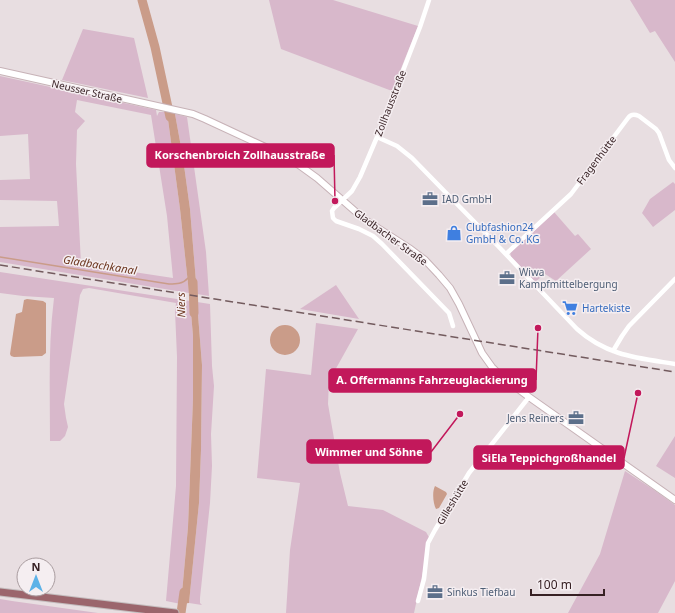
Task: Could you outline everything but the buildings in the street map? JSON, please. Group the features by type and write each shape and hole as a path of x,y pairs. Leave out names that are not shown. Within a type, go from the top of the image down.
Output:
{"main road":[{"path":"0,592 175,613"}],"street":[{"name":"Zollhausstraße","path":"342,200 352,191 358,182 420,27 429,0"},
{"name":"Neusser Straße","path":"0,71 174,109"},
{"name":"Gladbacher Straße","path":"174,109 194,114 294,162 317,178 368,222 422,258 450,288 485,358 501,376 675,500"},
{"name":"Fragenhütte","path":"506,254 571,194 633,114 639,116 657,131 674,167"},
{"path":"377,136 397,146 407,154 583,334 593,342 613,351 638,358 675,364"},
{"name":"Gladbacher Straße","path":"342,200 332,210 332,216 335,221 356,227 373,236 382,244 449,313 453,326"},
{"path":"613,351 633,322 675,279"},
{"name":"Gilleshütte","path":"418,601 424,579 428,543 435,530 469,473 529,397"}],"shaded area":[{"path":"269,0 333,0 418,26 392,91 281,49"},
{"path":"630,0 675,0 675,62 655,31 650,33"},
{"path":"83,29 134,38 148,98 62,80"},
{"path":"0,76 156,110 157,116 159,112 167,112 180,209 189,293 0,262 0,227 59,226 57,201 0,200 0,180 30,179 28,134 0,136","holes":["77,100 151,115 167,216 173,278 81,264 76,164 77,130 85,121 75,112"]},
{"path":"167,112 175,114 183,158 190,209 197,294 189,293 180,209"},
{"path":"175,114 187,117 206,252 209,296 197,294 190,209"},
{"path":"673,182 675,184 675,210 653,227 642,213 650,199"},
{"path":"554,212 575,236 578,234 591,249 556,281 545,274 535,282 511,257 510,252"},
{"path":"0,272 190,301 193,336 193,399 188,527 181,604 166,601 176,486 176,303 89,288 83,289 80,295 64,404 68,427 65,436 60,441 50,441 50,351 54,298 0,293"},
{"path":"336,285 359,319 300,309"},
{"path":"24,300 43,301 46,303 46,353 42,356 14,357 10,354 16,314 22,312"},
{"path":"190,301 197,302 202,365 201,450 199,503 189,603 181,604 188,527 193,399 193,336"},
{"path":"197,302 210,304 214,386 211,434 212,466 210,503 200,598 200,603 202,605 189,603 199,503 201,450 202,365"},
{"path":"316,323 358,329 329,381 328,404 340,473 348,506 383,510 426,532 430,539 414,613 286,613 290,550 300,483 257,478 266,369 311,375"},
{"path":"285,325 295,330 300,340 295,350 285,355 275,350 270,340 275,330"},
{"path":"675,436 675,478 656,466"},
{"path":"625,471 675,505 675,581 658,613 568,613 600,554"},
{"path":"435,486 447,494 439,508 436,509 433,498"},
{"path":"0,599 12,601 98,613 0,613"}],"waterway":[{"name":"Niers","path":"142,0 155,47 170,117"},
{"name":"Gladbachkanal","path":"0,257 169,284 182,283 188,278"},
{"name":"Niers","path":"193,282 194,313"},
{"name":"Niers","path":"181,613 184,592"}],"railway":[{"path":"0,265 675,372"}],"place":[{"name":"IAD GmbH","path":"430,199"},
{"name":"Korschenbroich Zollhausstraße","path":"335,201"},
{"name":"Clubfashion24 GmbH & Co. KG","path":"454,233"},
{"name":"Wiwa Kampfmittelbergung","path":"507,278"},
{"name":"Hartekiste","path":"570,308"},
{"name":"A. Offermanns Fahrzeuglackierung","path":"538,328"},
{"name":"SiEla Teppichgroßhandel","path":"638,393"},
{"name":"Wimmer und Söhne","path":"460,414"},
{"name":"Jens Reiners","path":"576,418"},
{"name":"Sinkus Tiefbau","path":"435,592"}]}
